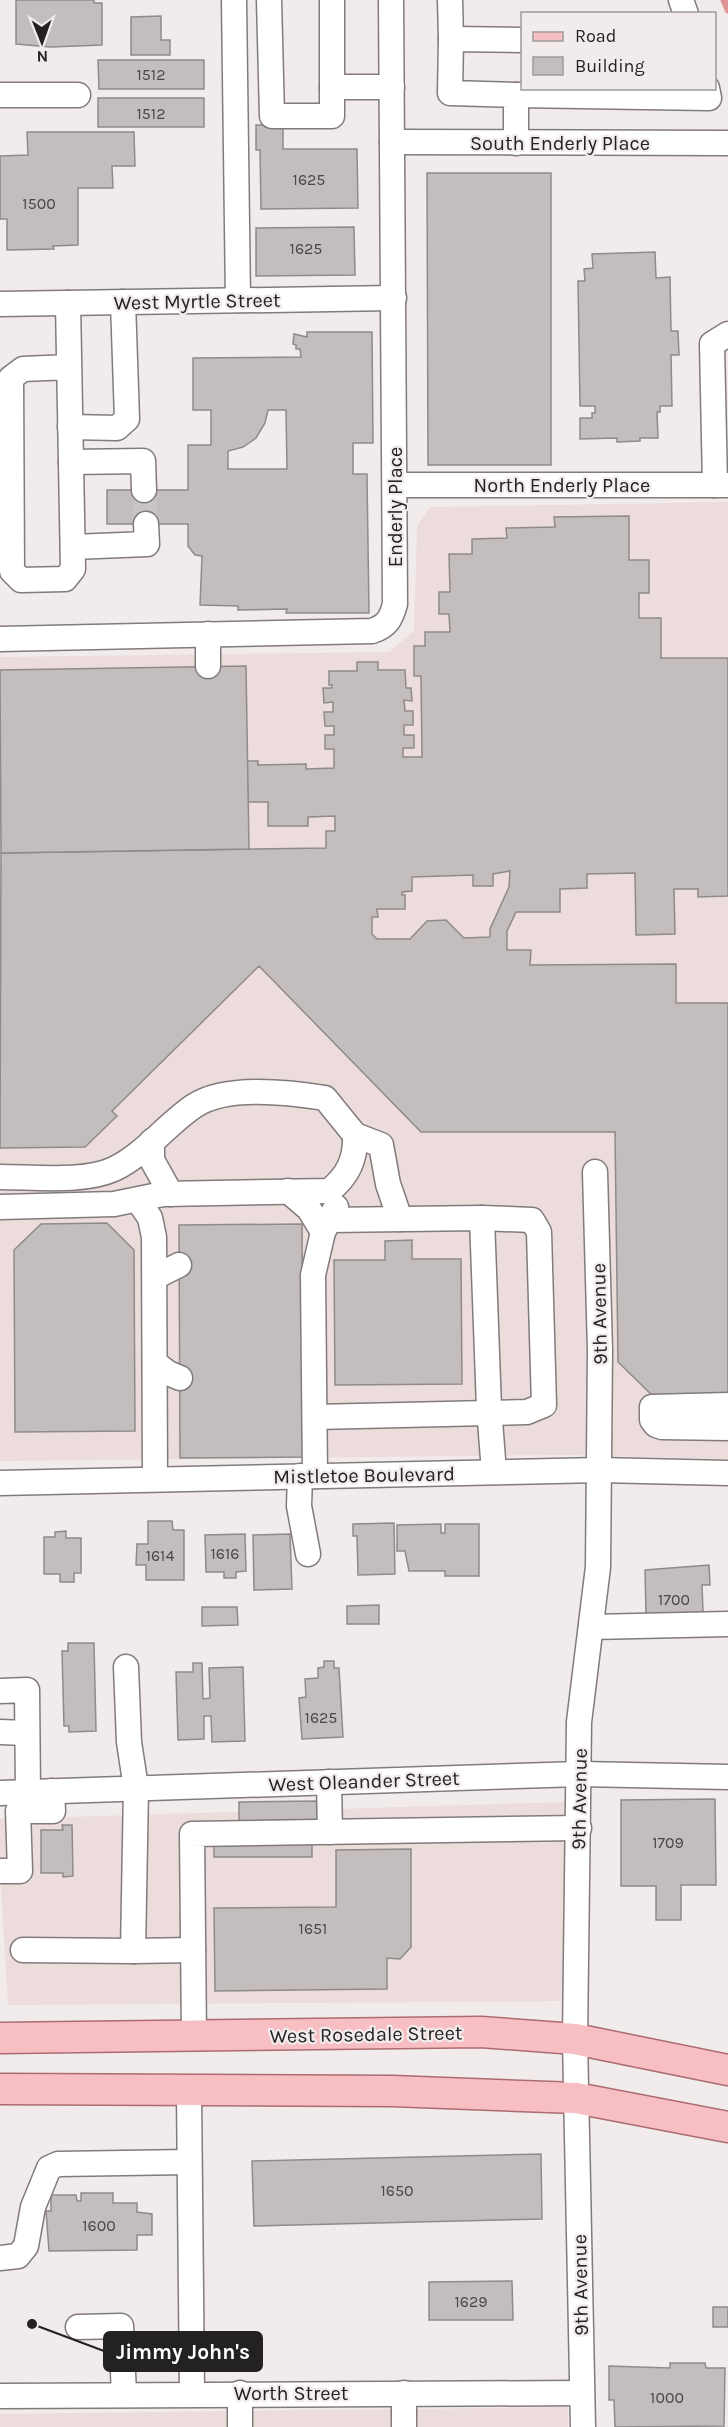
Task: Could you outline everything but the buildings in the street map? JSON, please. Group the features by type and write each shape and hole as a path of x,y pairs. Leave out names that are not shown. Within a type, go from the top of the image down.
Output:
{"main road":[{"name":"West Rosedale Street","path":"0,2038 481,2032 575,2039 728,2070"},
{"path":"0,2090 435,2092 576,2097 728,2127"}],"street":[{"path":"234,0 238,300"},
{"path":"269,0 272,116 332,116 332,0"},
{"name":"Enderly Place","path":"0,639 372,631 384,626 391,618 396,604 396,485 391,0"},
{"path":"450,0 450,93 709,98 707,90"},
{"path":"451,39 521,40"},
{"path":"332,87 392,87"},
{"path":"0,95 78,95"},
{"path":"516,95 516,143"},
{"name":"South Enderly Place","path":"392,142 728,143"},
{"name":"West Myrtle Street","path":"0,304 394,298"},
{"path":"70,427 117,428 127,419 123,302"},
{"path":"68,303 73,568 65,579 21,580 12,571 11,378 23,369 69,367"},
{"path":"722,485 721,391 712,344 728,334"},
{"path":"71,462 143,461 144,490"},
{"name":"North Enderly Place","path":"396,485 722,485"},
{"path":"73,547 147,544 146,524"},
{"path":"208,634 208,666"},
{"path":"0,1177 98,1175 134,1158 195,1105 221,1095 292,1093 324,1098 355,1135 381,1144 388,1184 400,1219"},
{"path":"308,1554 299,1506 308,1476 315,1417 308,1339 313,1275 326,1226 352,1162 355,1135"},
{"path":"152,1141 152,1160 171,1194"},
{"path":"0,1207 114,1204 171,1194 329,1191 343,1180 352,1162"},
{"name":"9th Avenue","path":"583,2427 575,2039 579,1722 598,1567 600,1470 596,1172"},
{"path":"288,1191 326,1226"},
{"path":"138,1200 150,1218 154,1237 156,1479"},
{"path":"482,1218 489,1413 494,1472"},
{"path":"315,1417 527,1412 544,1406 545,1390 539,1232 532,1220 400,1219 326,1226"},
{"path":"155,1277 179,1265"},
{"path":"155,1363 168,1373 180,1378"},
{"path":"728,1405 652,1407 651,1414 656,1425 662,1428 728,1428"},
{"name":"Mistletoe Boulevard","path":"0,1483 600,1470 728,1473"},
{"path":"591,1627 728,1624"},
{"path":"126,1667 129,1742 136,1788 134,1951"},
{"path":"0,1691 27,1690 26,1733 40,1792 53,1811 18,1811 20,1871 0,1871"},
{"path":"0,1732 26,1733"},
{"name":"West Oleander Street","path":"0,1793 580,1774 728,1777"},
{"path":"329,1782 330,1832"},
{"path":"194,2037 192,1834 579,1828"},
{"path":"23,1950 193,1950"},
{"path":"189,2092 192,2394"},
{"path":"0,2258 18,2256 26,2246 33,2207 49,2168 58,2164 189,2162"},
{"path":"78,2327 122,2326 124,2395"},
{"path":"240,2393 240,2427"},
{"path":"404,2393 404,2427"},
{"name":"Worth Street","path":"0,2396 582,2393"}],"shaded area":[{"path":"728,502 728,1459 567,1455 0,1461 0,657 389,652 414,631 417,526 430,507"},
{"path":"568,1802 567,2001 8,2005 0,1872 0,1819"},
{"path":"568,2407 568,2427 0,2427 0,2414"}],"waterway":[{"path":"724,0 728,10"}],"tunnel":[{"path":"144,490 146,524"}],"place":[{"name":"Jimmy John's","path":"32,2324"}]}
